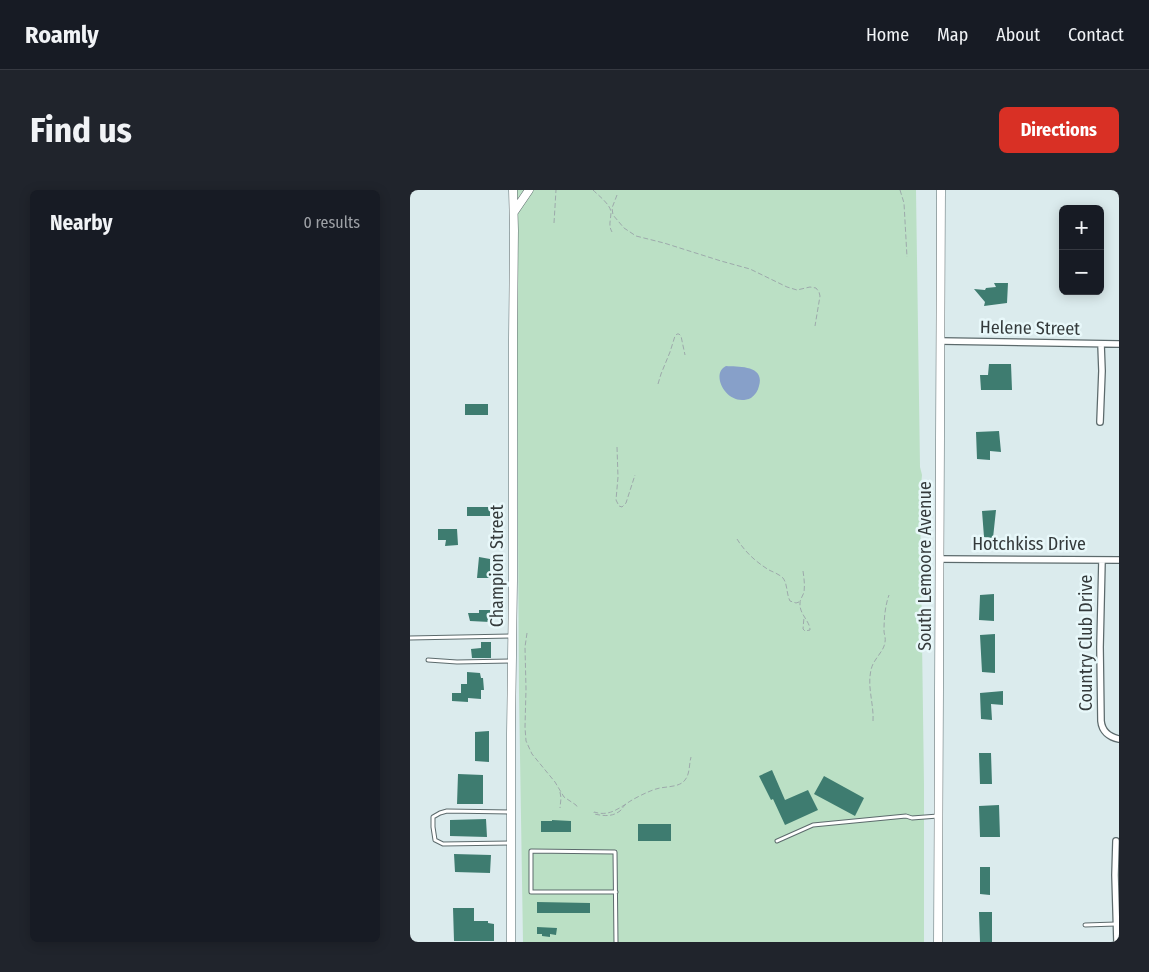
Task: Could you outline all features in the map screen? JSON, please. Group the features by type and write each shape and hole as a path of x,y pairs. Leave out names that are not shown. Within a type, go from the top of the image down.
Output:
{"street":[{"name":"Champion Street","path":"511,942 513,190"},
{"path":"514,212 529,190"},
{"name":"South Lemoore Avenue","path":"938,942 941,190"},
{"name":"Helene Street","path":"941,341 1119,344"},
{"path":"1100,422 1101,344"},
{"name":"Hotchkiss Drive","path":"940,559 1119,560"},
{"name":"Country Club Drive","path":"1102,560 1100,647 1102,726 1103,730 1109,735 1119,739"},
{"path":"1116,841 1117,942"}],"lane":[{"path":"410,638 512,636"},
{"path":"428,660 457,662 511,661"},
{"path":"510,812 447,811 433,816 433,827 435,840 443,844 511,843"},
{"path":"777,841 813,825 906,816 912,818 939,816"},
{"path":"616,892 531,892 531,851 615,852 616,892 616,942"},
{"path":"1085,925 1116,924"}],"path":[{"path":"554,223 556,190"},
{"path":"593,190 611,208"},
{"path":"900,190 904,203 907,257"},
{"path":"612,232 609,226 612,216 611,208 617,195"},
{"path":"612,216 624,228 636,236 750,269 797,290 810,287 816,288 820,292 820,299 815,326"},
{"path":"658,384 676,334 680,336 685,355"},
{"path":"616,447 618,477 616,500 619,506 626,503 635,475"},
{"path":"738,539 750,556 782,577 786,585 788,597 791,602 797,604 810,626 808,631 803,629 804,617"},
{"path":"800,608 800,600 805,587 803,571"},
{"path":"872,721 873,707 870,676 874,661 884,648 885,614 889,595"},
{"path":"794,603 800,600"},
{"path":"527,633 525,647 526,741 530,751 560,792 560,808"},
{"path":"530,751 555,782 563,796 578,808"},
{"path":"626,804 620,811 610,815 594,814 594,812 606,814 613,812 626,804 653,790 683,782 688,774 691,758"},
{"path":"560,800 562,798 566,799"}],"green space":[{"path":"516,190 916,190 920,467 922,475 920,495 924,942 523,942 519,692"}],"water":[{"path":"726,366 750,368 758,374 760,379 759,386 751,398 735,399 728,395 720,383 721,370"}],"building":[{"path":"994,283 1008,283 1007,303 984,306 985,302 974,289 985,290 986,288 996,287"},
{"path":"989,364 1011,364 1012,390 981,390 980,375 988,375"},
{"path":"465,404 488,404 488,415 465,415"},
{"path":"999,431 1001,452 990,451 990,460 977,459 976,432"},
{"path":"467,507 490,507 490,516 467,516"},
{"path":"996,510 993,538 984,537 982,511"},
{"path":"438,529 457,529 458,545 445,546 446,540 438,540"},
{"path":"479,557 490,559 490,578 477,578"},
{"path":"994,594 994,621 979,620 980,595"},
{"path":"479,610 490,610 490,622 470,621 468,613 479,613"},
{"path":"995,634 995,673 982,672 980,635"},
{"path":"481,642 491,642 491,658 472,658 471,649 481,648"},
{"path":"467,672 480,673 481,678 483,678 484,690 481,690 481,699 468,698 468,702 452,701 452,693 461,693 461,684 467,684"},
{"path":"1003,691 1003,705 991,704 992,720 981,719 980,693"},
{"path":"489,731 489,762 475,761 475,732"},
{"path":"979,753 991,753 992,784 980,784"},
{"path":"772,770 785,800 808,790 818,810 785,825 773,799 771,800 759,776"},
{"path":"458,774 483,775 483,804 457,804"},
{"path":"824,776 864,798 855,816 814,794"},
{"path":"999,805 1000,837 980,837 979,806"},
{"path":"486,819 487,837 450,836 450,820"},
{"path":"541,821 571,821 571,832 541,832"},
{"path":"638,824 671,824 671,841 638,841"},
{"path":"454,854 491,855 490,873 455,872"},
{"path":"980,867 990,867 990,895 980,894"},
{"path":"537,902 590,903 590,913 537,913"},
{"path":"453,908 474,908 474,921 488,921 488,923 494,924 494,941 454,941"},
{"path":"979,912 992,912 992,942 980,942"},
{"path":"537,927 557,928 556,935 550,934 550,937 537,934"}]}
